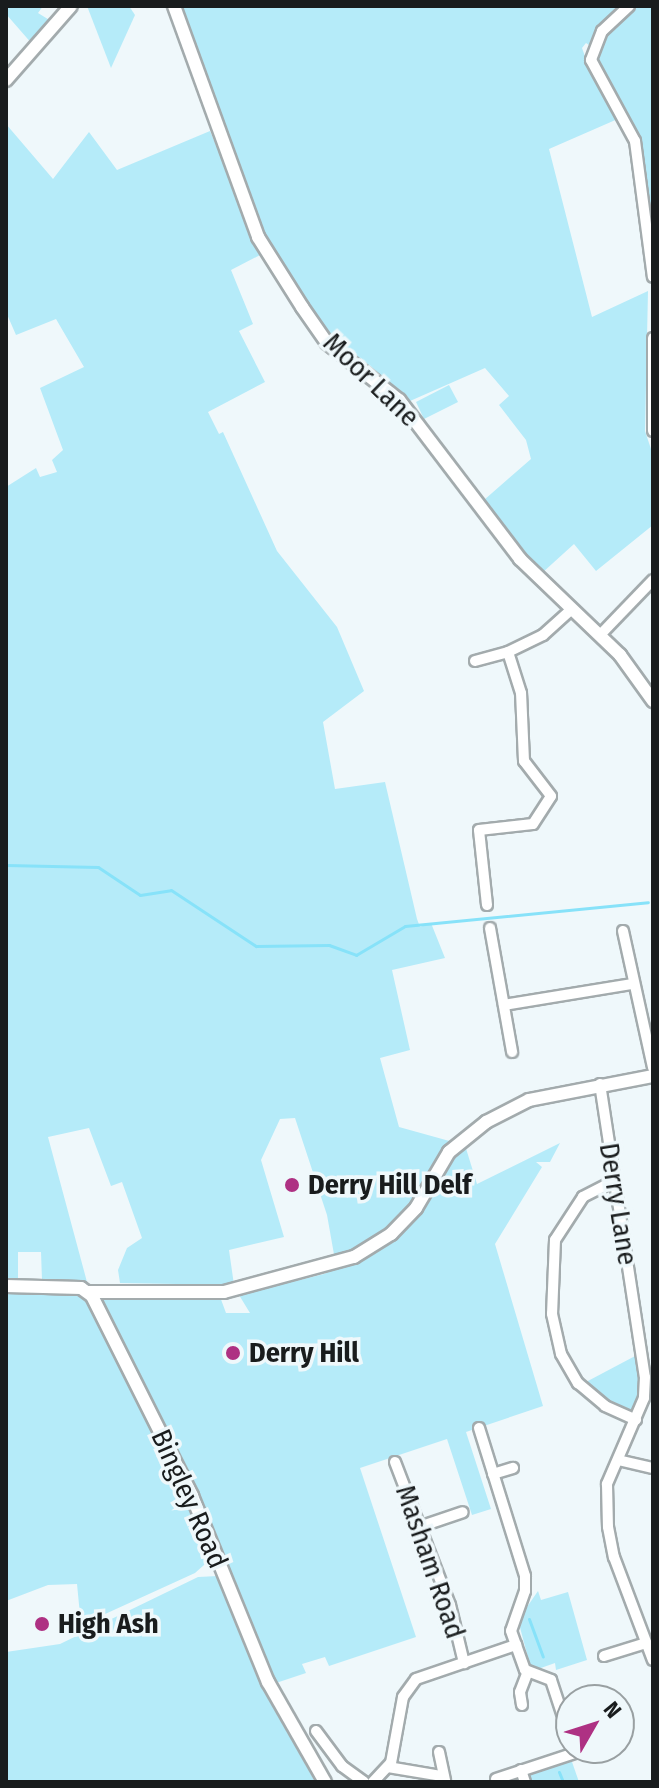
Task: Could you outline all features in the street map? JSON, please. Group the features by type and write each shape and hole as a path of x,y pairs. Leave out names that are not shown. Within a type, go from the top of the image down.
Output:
{"street":[{"path":"6,80 71,6"},
{"name":"Moor Lane","path":"174,6 269,258 327,343 399,400 520,559 600,635 641,679 653,701"},
{"path":"629,6 602,31 591,60 635,141 653,277"},
{"path":"653,338 653,431"},
{"path":"600,635 651,587"},
{"path":"475,661 508,652 543,635 572,609"},
{"path":"487,905 479,830 533,824 551,796 524,761 521,693 508,652"},
{"path":"490,928 512,1052"},
{"path":"623,931 632,984 653,1068"},
{"path":"504,1005 632,984"},
{"path":"6,1286 88,1292 224,1292 354,1257 391,1234 416,1208 449,1152 486,1122 529,1100 653,1076"},
{"name":"Derry Lane","path":"600,1084 645,1377 636,1420 607,1484 608,1527 653,1660"},
{"path":"614,1181 583,1197 555,1240 552,1314 561,1354 578,1383 605,1406 636,1420"},
{"name":"Bingley Road","path":"88,1292 192,1496 268,1682 325,1782"},
{"path":"479,1428 526,1583 511,1622 516,1645 528,1671 551,1680 555,1692"},
{"path":"618,1460 653,1468"},
{"name":"Masham Road","path":"395,1462 450,1605 464,1663"},
{"path":"493,1474 513,1468"},
{"path":"419,1527 463,1512"},
{"path":"604,1656 646,1643"},
{"path":"373,1782 388,1767 406,1691 422,1676 516,1645"},
{"path":"522,1705 520,1692 528,1671"},
{"path":"316,1731 342,1766 364,1782"},
{"path":"388,1767 444,1779 439,1752"},
{"path":"496,1779 555,1759"},
{"path":"521,1770 525,1782"}],"shaded area":[{"path":"6,6 43,6 38,13 51,21 33,45 6,14"},
{"path":"87,6 129,6 135,15 111,68"},
{"path":"178,6 622,6 603,23 592,47 586,43 582,48 592,76 620,118 549,149 592,317 648,291 645,431 653,455 653,525 596,571 574,544 542,573 484,500 531,459 526,440 499,405 509,396 485,368 410,401 325,338 271,250"},
{"path":"634,6 653,6 653,234 640,142 595,59 607,30"},
{"path":"6,124 53,179 89,132 117,170 210,131 262,254 231,270 253,324 239,331 265,382 208,412 219,434 223,432 277,551 337,627 364,691 323,722 335,789 385,782 417,919 420,927 431,923 445,958 392,970 410,1050 380,1058 399,1127 453,1142 442,1151 416,1208 386,1234 335,1260 327,1215 295,1118 280,1119 261,1160 284,1237 229,1250 234,1285 120,1283 118,1270 127,1248 142,1238 122,1182 111,1186 89,1128 48,1137 87,1282 42,1280 41,1252 18,1252 18,1282 6,1282 6,487 36,468 40,477 57,472 52,460 63,450 40,388 84,367 56,319 16,335 6,312"},
{"path":"449,385 458,402 424,419 416,402"},
{"path":"464,1142 477,1184 560,1143 550,1162 536,1162 542,1167 495,1244 543,1406 466,1432 491,1509 472,1515 447,1439 360,1468 416,1637 329,1666 325,1657 302,1664 306,1673 276,1683 97,1296 219,1294 226,1313 250,1313 239,1295 324,1274 378,1248 413,1220"},
{"path":"6,1293 72,1293 89,1299 213,1557 195,1573 81,1625 77,1584 48,1585 6,1601"},
{"path":"637,1355 641,1388 632,1411 614,1405 586,1382"},
{"path":"218,1576 262,1681 315,1782 6,1782 6,1652 60,1644 198,1577"},
{"path":"538,1591 541,1600 568,1592 587,1660 556,1670 555,1663 538,1669 530,1665 518,1620"},
{"path":"556,1764 573,1764 579,1782 531,1782 528,1773"}],"waterway":[{"path":"6,865 98,867 140,895 171,890 256,946 329,945 356,955 405,926 648,902"},
{"path":"529,1619 543,1657"},
{"path":"559,1772 563,1782"}],"place":[{"name":"Derry Hill Delf","path":"292,1185"},
{"name":"Derry Hill","path":"233,1353"},
{"name":"High Ash","path":"42,1624"}]}
